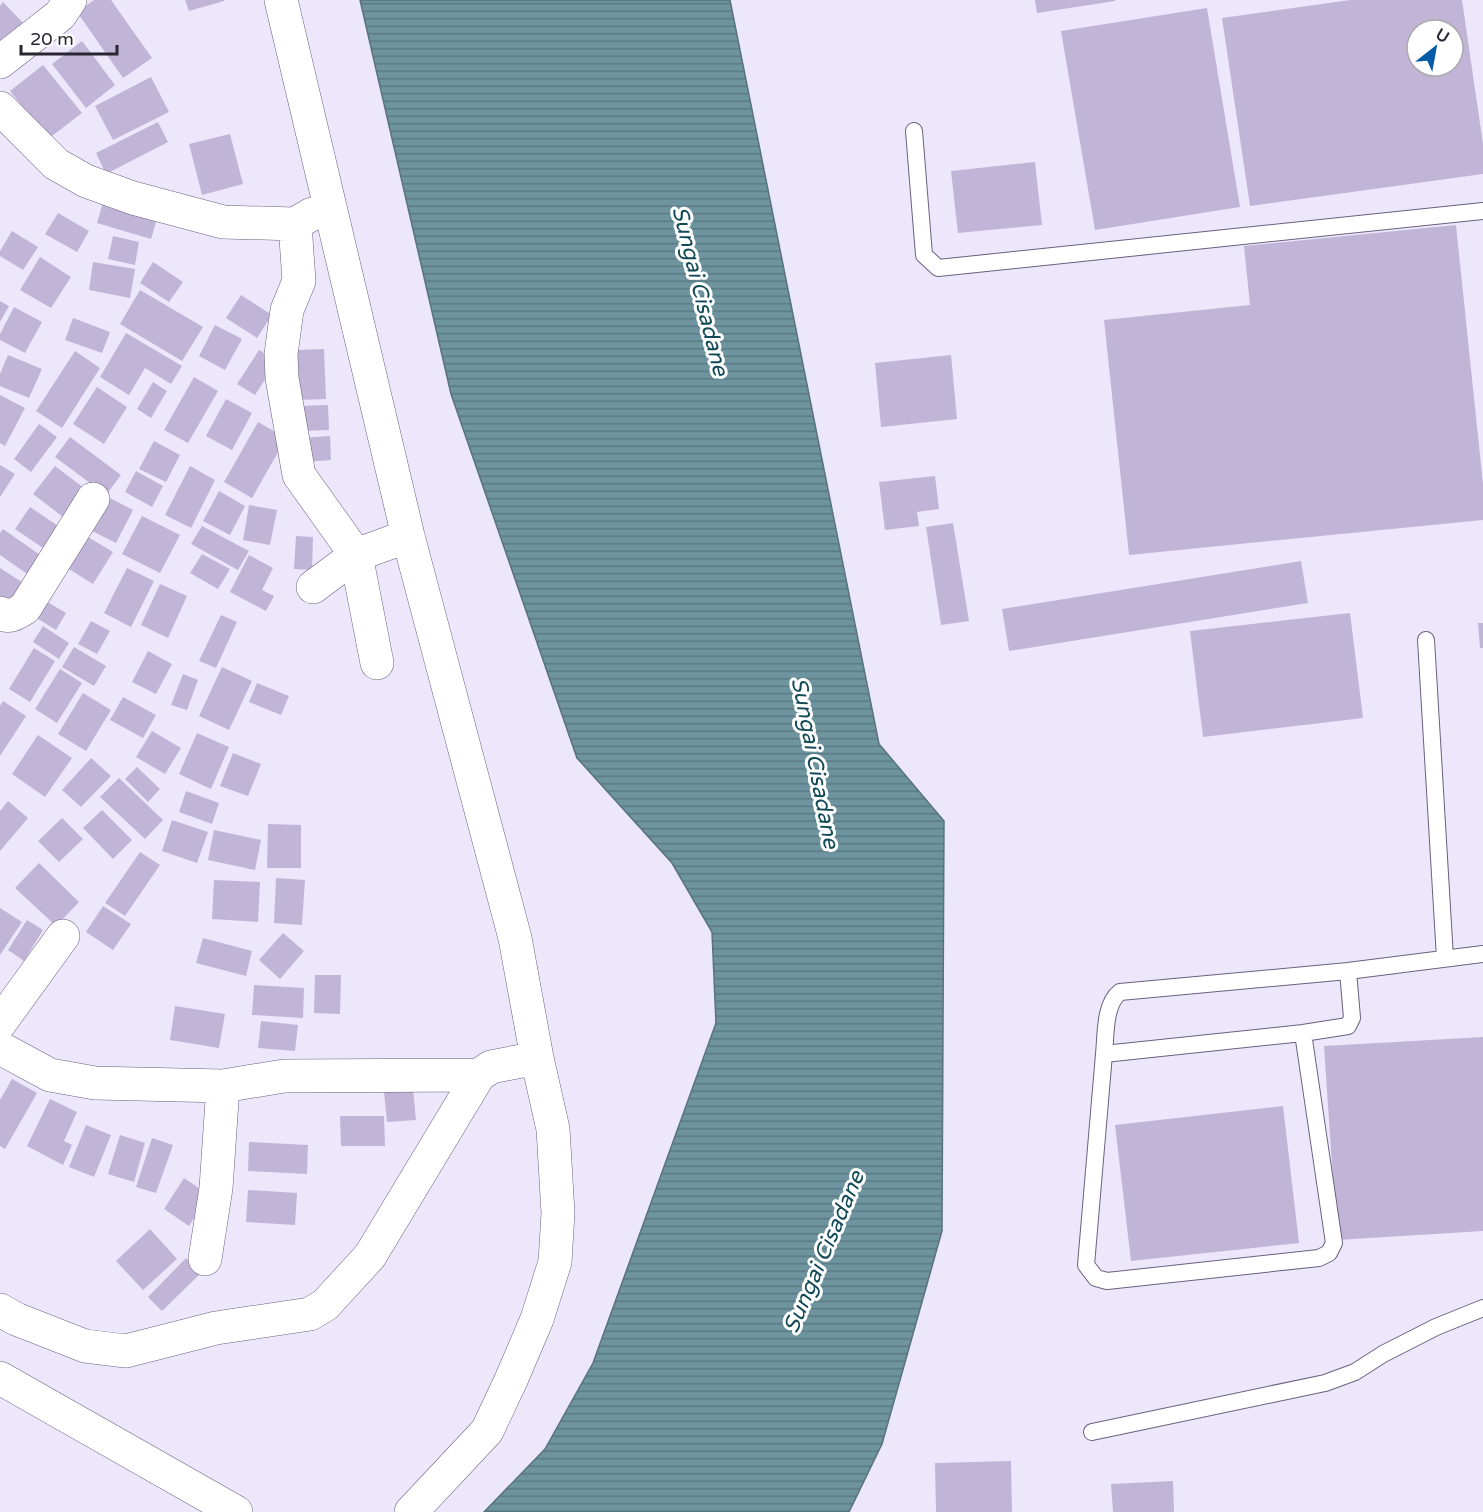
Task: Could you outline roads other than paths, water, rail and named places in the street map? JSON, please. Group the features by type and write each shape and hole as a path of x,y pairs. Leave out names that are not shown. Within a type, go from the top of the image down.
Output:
{"street":[{"path":"0,62 60,15 70,0"},
{"path":"281,0 408,536 515,938 537,1058 553,1129 558,1213 555,1262 537,1319 487,1431 451,1472 411,1512"},
{"path":"0,108 56,164 86,181 149,203 223,222 295,224 329,204"},
{"path":"295,224 299,281 287,310 281,354 282,378 299,475 356,555 377,663"},
{"path":"0,613 4,616 15,615 25,608 93,499"},
{"path":"314,587 356,555 408,536"},
{"path":"0,1023 63,936"},
{"path":"0,1048 50,1075 95,1083 223,1086 284,1076 479,1075"},
{"path":"0,1310 16,1319 85,1346 126,1351 216,1328 310,1314 325,1305 370,1256 479,1075 491,1067 537,1058"},
{"path":"205,1259 216,1188 223,1086"},
{"path":"0,1378 236,1512"}],"lane":[{"path":"914,131 924,255 938,268 1483,211"},
{"path":"1426,640 1445,958"},
{"path":"1303,1033 1334,1243 1329,1253 1319,1258 1107,1281 1096,1278 1086,1264 1104,1054 1110,1006 1115,996 1120,992 1348,971 1483,954"},
{"path":"1104,1054 1344,1027 1352,1023 1348,971"},
{"path":"1092,1432 1325,1383 1355,1372 1383,1354 1436,1327 1483,1308"}],"water":[{"name":"Sungai Cisadane","path":"360,0 730,0 879,744 944,821 942,1231 882,1444 849,1512 484,1512 545,1449 593,1363 716,1023 712,932 672,863 577,758 451,394"}]}
